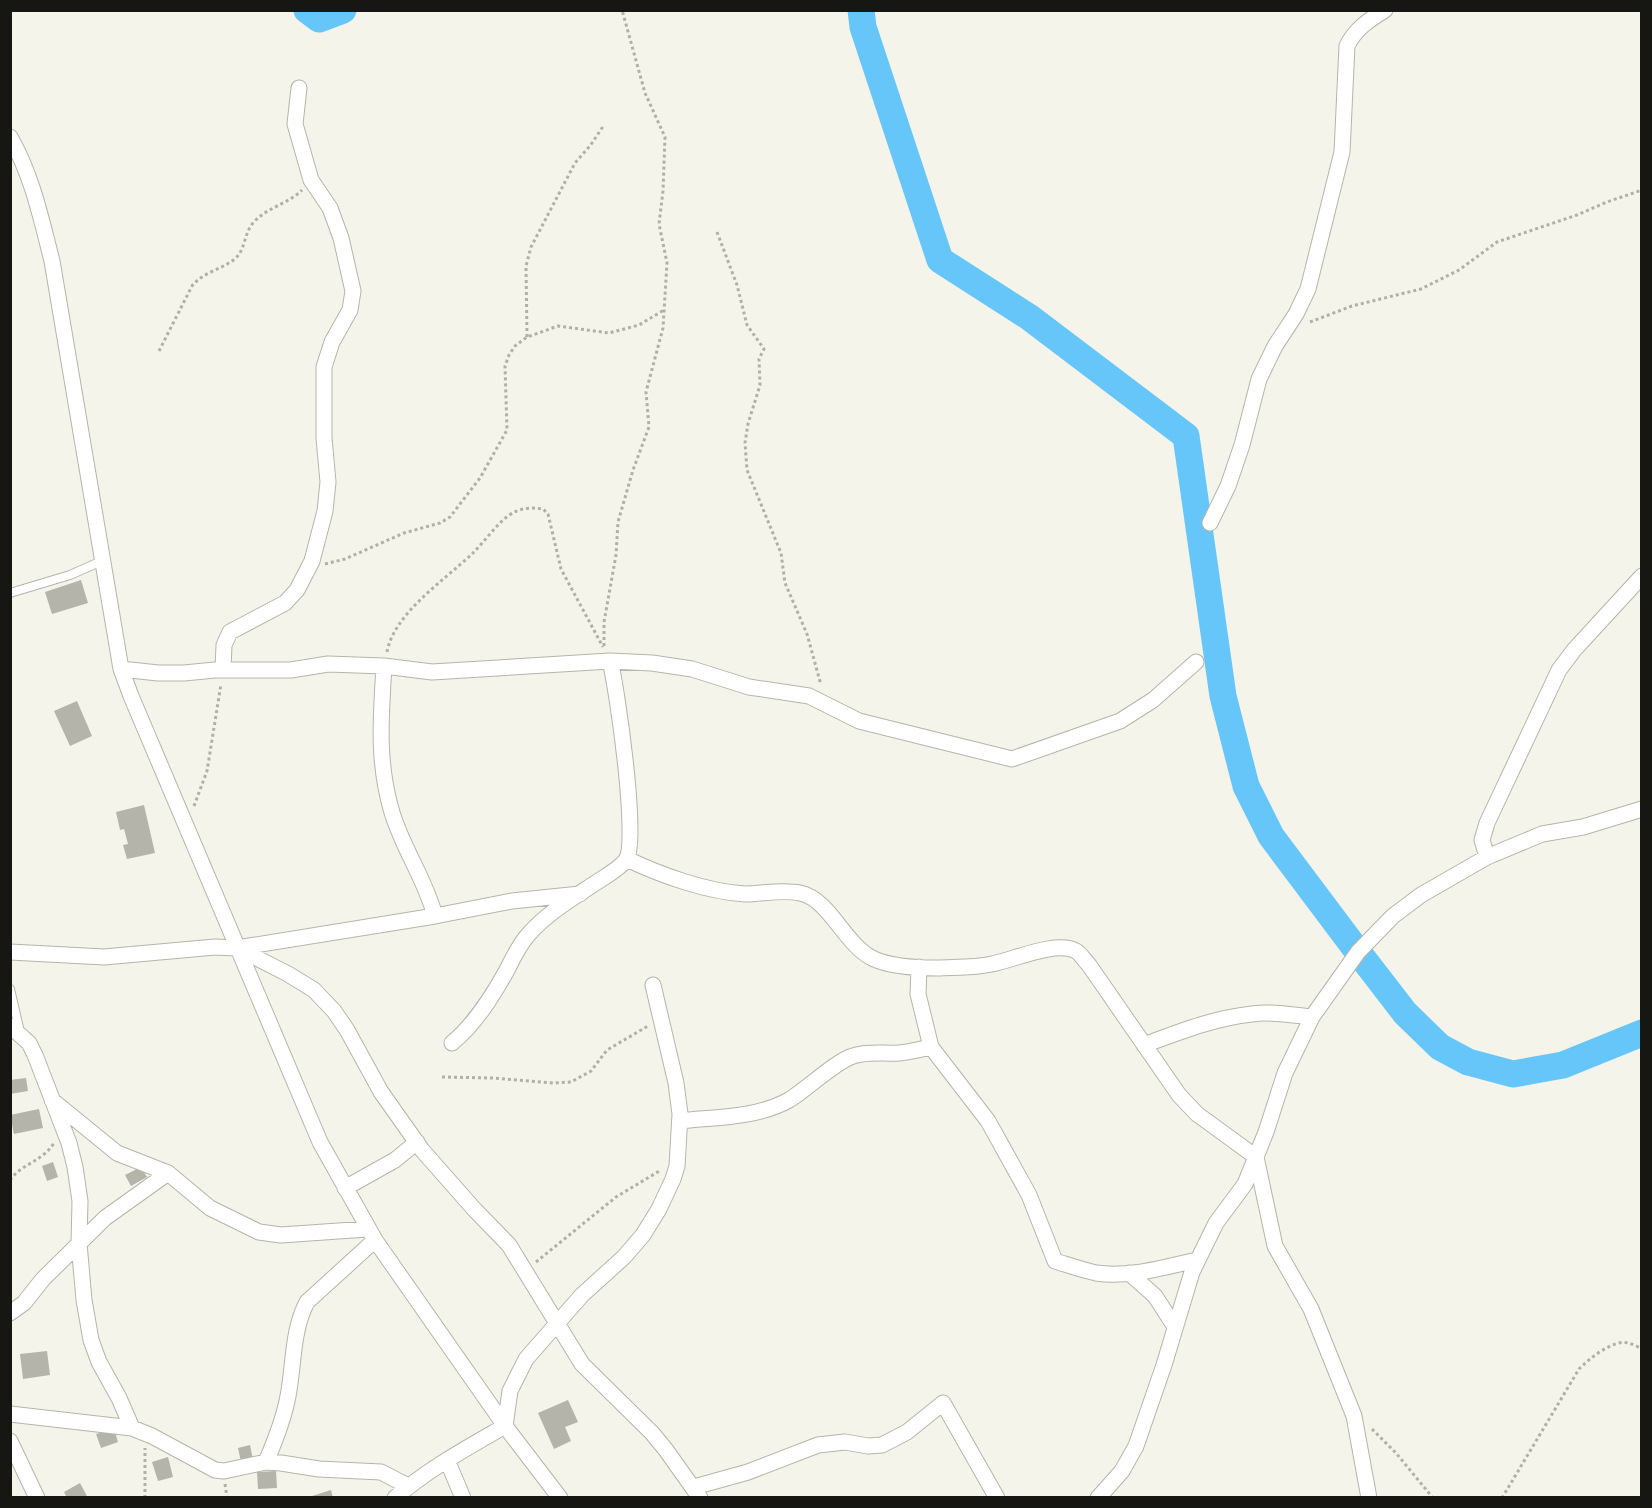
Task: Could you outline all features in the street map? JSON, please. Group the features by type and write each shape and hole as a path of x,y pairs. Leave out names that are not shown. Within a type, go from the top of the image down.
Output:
{"street":[{"path":"1210,523 1228,486 1242,445 1258,379 1308,289 1342,152 1347,46 1353,34 1385,10"},
{"path":"223,670 224,645 230,632 285,603 297,590 312,561 325,511 328,482 324,419 324,367 332,342 350,310 352,291 341,238 330,208 311,180 295,123 299,88"},
{"path":"10,137 21,155 38,203 52,261 121,669 320,1142 371,1235 505,1426 560,1497"},
{"path":"1486,857 1482,840 1487,824 1559,670 1574,650 1641,576"},
{"path":"121,669 158,673 291,670 328,664 384,666 432,672 607,654 692,669 749,687 809,696 859,721 1012,759 1120,721 1153,700 1196,662"},
{"path":"452,1043 465,1032 488,1002 528,935 547,917 611,873 627,859 631,835 626,770 607,654"},
{"path":"384,666 380,742 391,810 435,916"},
{"path":"1098,1497 1122,1471 1136,1446 1197,1260 1216,1223 1245,1184 1285,1073 1312,1017 1358,952 1393,916 1421,895 1486,857 1542,834 1583,827 1641,809"},
{"path":"627,859 652,870 742,894 800,893 812,898 821,906 846,936 873,958 886,963 919,967 976,967 1059,948 1076,951 1089,965 1179,1095 1197,1114 1256,1157 1275,1246 1311,1309 1354,1416 1369,1497"},
{"path":"10,952 104,957 215,947 237,948 435,916 512,901 580,894"},
{"path":"237,948 314,990 334,1011 381,1092 417,1142 474,1209 509,1245 586,1369 652,1433 697,1492 818,1445 845,1442 868,1446 882,1445 907,1432 943,1402 998,1497"},
{"path":"919,967 918,994 931,1047 988,1121 1029,1195 1055,1261 1096,1273 1129,1273 1197,1260"},
{"path":"505,1426 510,1391 526,1359 582,1295 624,1257 644,1235 669,1191 678,1159 680,1121 676,1083 653,985"},
{"path":"1144,1045 1199,1025 1252,1013 1312,1017"},
{"path":"15,1030 29,1043 36,1055 69,1143 80,1201 84,1300 91,1340 99,1362 138,1430"},
{"path":"680,1121 750,1113 773,1107 787,1101 853,1056 903,1053 931,1047"},
{"path":"52,1100 117,1153 168,1173 210,1208 259,1232 281,1235 371,1235"},
{"path":"345,1188 395,1160 417,1142"},
{"path":"10,1313 24,1303 43,1279 105,1218 168,1173"},
{"path":"266,1462 286,1406 297,1327 302,1311 371,1235"},
{"path":"1129,1273 1155,1296 1175,1327"},
{"path":"10,1414 138,1430 215,1470 231,1470 266,1462 281,1462 324,1469 381,1472 408,1485"},
{"path":"395,1497 408,1485 505,1426"},
{"path":"10,1441 37,1497"},
{"path":"447,1460 463,1497"}],"lane":[{"path":"10,593 70,575 104,560"},
{"path":"10,989 15,1030"}],"path":[{"path":"607,654 604,622 616,555 618,522 633,470 649,427 646,392 663,328 667,263 659,224 665,137 645,93 622,10"},
{"path":"527,337 526,266 531,247 575,163 604,125"},
{"path":"159,351 192,286 198,279 229,263 238,255 248,228 256,219 299,193 311,180"},
{"path":"1288,328 1352,306 1420,289 1459,270 1497,242 1641,190"},
{"path":"717,232 737,285 747,325 764,349 759,359 759,385 745,443 747,470 781,553 785,583 807,634 821,683 819,690 809,696"},
{"path":"312,561 327,564 345,559 404,533 440,523 450,517 480,478 507,430 505,366 515,346 527,337 558,326 609,333 639,325 664,310"},
{"path":"384,666 389,641 400,622 509,516 527,507 543,509 548,514 561,569 607,654"},
{"path":"185,823 195,805 207,771 223,670"},
{"path":"442,1077 571,1082 591,1071 606,1050 661,1019"},
{"path":"10,1180 50,1150 63,1129"},
{"path":"525,1270 616,1197 678,1159"},
{"path":"1502,1497 1579,1369 1597,1354 1616,1344 1628,1342 1641,1349"},
{"path":"1354,1416 1382,1439 1433,1497"},
{"path":"138,1430 145,1497"}],"building":[{"path":"81,580 88,603 52,614 45,592"},
{"path":"77,701 92,736 70,746 54,711"},
{"path":"144,805 155,853 127,859 123,845 128,844 124,829 120,830 116,812"},
{"path":"26,1078 28,1091 10,1094 10,1080"},
{"path":"39,1109 43,1128 14,1134 10,1115"},
{"path":"53,1162 58,1177 47,1181 42,1166"},
{"path":"141,1167 147,1177 131,1186 125,1175"},
{"path":"47,1351 50,1375 23,1379 20,1354"},
{"path":"568,1400 578,1422 565,1427 571,1441 554,1449 538,1413"},
{"path":"114,1429 118,1442 101,1448 96,1434"},
{"path":"250,1445 253,1460 241,1462 238,1448"},
{"path":"168,1457 173,1477 158,1481 152,1462"},
{"path":"276,1471 277,1488 258,1489 257,1472"},
{"path":"80,1483 88,1498 67,1498 64,1492"},
{"path":"331,1490 333,1498 312,1498 312,1496"}],"waterway":[{"path":"307,10 319,19 343,10"},
{"path":"861,10 863,27 940,260 1029,317 1186,436 1223,696 1246,786 1271,836 1358,952 1405,1013 1440,1047 1468,1062 1513,1074 1563,1065 1642,1033"}]}
